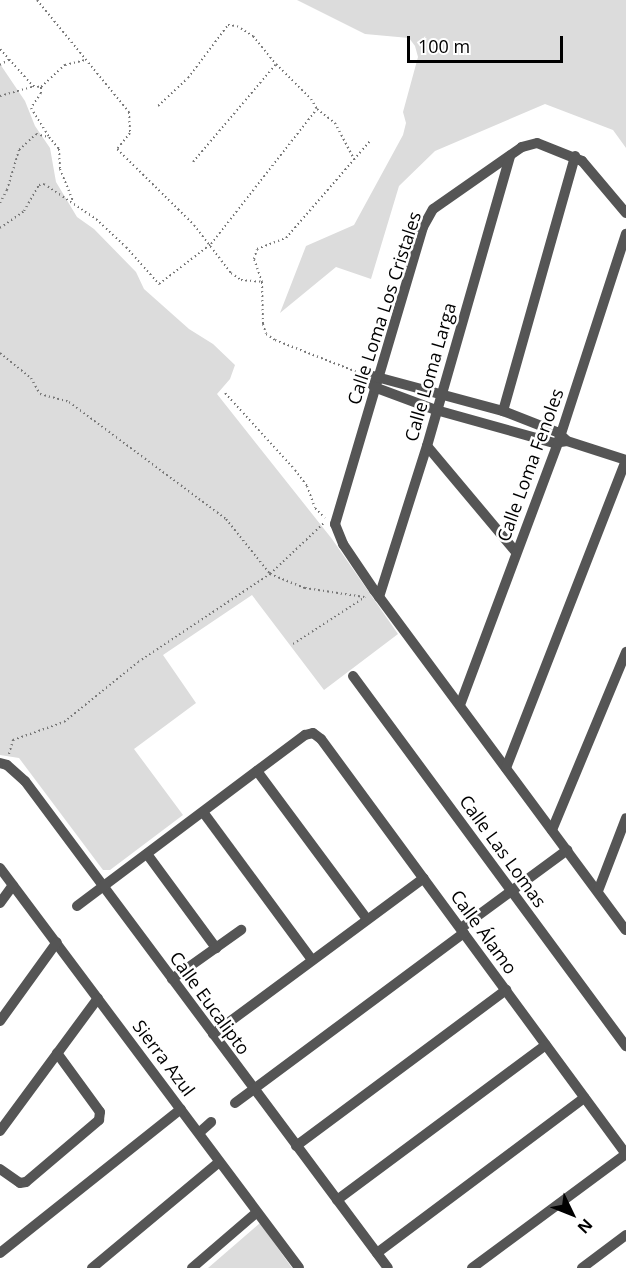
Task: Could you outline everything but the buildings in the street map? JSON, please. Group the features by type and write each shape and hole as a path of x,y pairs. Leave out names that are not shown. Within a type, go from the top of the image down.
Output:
{"street":[{"name":"Calle Loma Los Cristales","path":"377,593 339,536 335,524 376,382 429,214 522,147 537,142 575,156"},
{"name":"Calle Loma Larga","path":"377,593 427,446 510,156"},
{"path":"503,411 575,156 595,174 626,213"},
{"name":"Calle Loma Fenoles","path":"460,705 516,552 562,440 626,234"},
{"path":"365,375 436,410 562,440 626,461 506,768"},
{"path":"376,382 441,392 503,411 562,440"},
{"path":"427,446 516,552"},
{"path":"377,593 626,930"},
{"path":"552,830 626,652"},
{"name":"Calle Las Lomas","path":"353,676 626,1046"},
{"name":"Calle Álamo","path":"258,771 305,735 313,733 321,739 584,1098 625,1150"},
{"name":"Calle Eucalipto","path":"4,764 25,781 253,1090 388,1268"},
{"path":"77,906 258,771 367,919"},
{"path":"203,812 312,960"},
{"path":"598,891 626,818"},
{"path":"235,1104 567,850"},
{"path":"147,854 216,948"},
{"name":"Sierra Azul","path":"0,868 200,1132 256,1214 299,1268"},
{"path":"213,1034 424,878"},
{"path":"0,903 13,885"},
{"path":"172,979 241,930"},
{"path":"0,1021 57,942"},
{"path":"296,1146 506,990"},
{"path":"0,1131 98,998"},
{"path":"337,1200 546,1045"},
{"path":"0,1169 21,1183 26,1182 99,1120 100,1112 57,1053"},
{"path":"377,1253 584,1098"},
{"path":"0,1253 181,1109"},
{"path":"200,1132 211,1122"},
{"path":"472,1268 625,1150"},
{"path":"92,1268 219,1161"},
{"path":"192,1268 256,1214"},
{"path":"582,1268 626,1235"}],"path":[{"path":"37,0 129,112 130,133 117,149 160,189 211,244 225,267 236,277 262,282"},
{"path":"158,106 188,78 228,25 237,26 253,36 276,64 311,99 317,110 335,123 354,159"},
{"path":"0,49 34,86"},
{"path":"0,65 10,59"},
{"path":"74,203 60,169 59,149 32,108 41,93 41,87 65,65 85,60"},
{"path":"193,162 276,64"},
{"path":"0,96 34,86 41,87"},
{"path":"0,228 24,212 39,184 51,187 74,203 126,247 159,284 211,244 317,110"},
{"path":"0,203 7,190 19,150 36,134 49,137"},
{"path":"365,375 275,340 266,334 262,282 254,260 257,249 286,238 371,140"},
{"path":"0,353 31,378 40,394 69,402 226,519 270,574 305,588 364,597"},
{"path":"4,764 13,740 64,722 138,662 270,574 327,520 315,508 306,486 295,470 225,393"},
{"path":"293,644 364,597 377,593"}],"shaded area":[{"path":"297,0 626,0 626,148 613,130 545,104 435,151 399,186 371,279 336,267 280,313 306,246 354,225 403,135 406,123 403,112 418,57 415,46 409,38 365,34"},
{"path":"0,64 25,101 35,126 50,148 56,182 77,217 94,229 136,272 144,289 189,329 213,344 235,365 230,379 217,394 332,539 398,634 324,690 252,595 163,655 196,703 134,749 183,815 110,870 103,870 19,758 0,755"},
{"path":"260,1223 292,1268 208,1268"}]}
